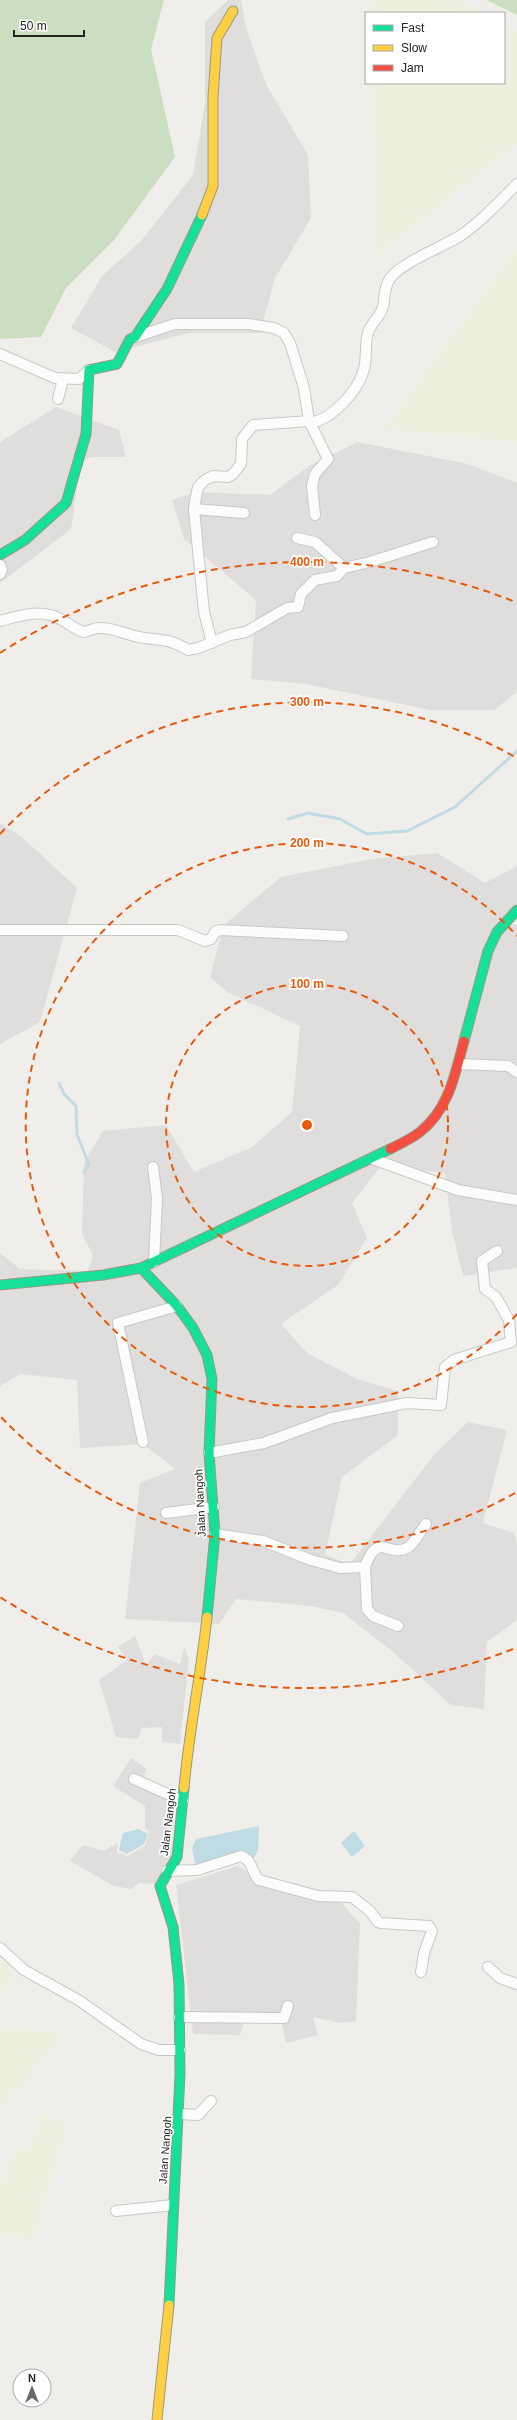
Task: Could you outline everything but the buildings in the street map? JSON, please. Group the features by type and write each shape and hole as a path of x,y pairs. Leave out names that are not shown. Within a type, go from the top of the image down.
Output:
{"street":[{"path":"135,337 167,289 200,222 212,186 213,97 217,38 233,11"},
{"path":"212,643 204,612 194,509 200,484 213,476 228,477 241,464 242,439 253,425 318,422 329,414 352,392 364,372 367,335 380,315 390,278 415,259 438,249 464,234 517,184"},
{"path":"0,354 29,368 63,379 79,379 89,370 117,364 130,339 175,324 249,324 279,330 288,337 304,388 305,410 309,422 328,459 315,474 312,486 315,515"},
{"path":"0,555 25,540 66,503 86,434 89,370"},
{"path":"58,399 63,379"},
{"path":"194,509 244,513"},
{"path":"297,538 315,542 344,568"},
{"path":"0,621 25,614 44,614 60,618 84,632 98,628 106,628 144,638 158,638 180,644 188,650 212,643 230,635 246,632 287,608 298,607 301,594 309,584 315,580 337,576 344,568 370,562 433,542"},
{"path":"0,565 2,570 0,574"},
{"path":"0,1285 85,1278 141,1268 265,1207 372,1159 407,1141 429,1124 440,1111 452,1087 488,951 498,932 517,910"},
{"path":"0,930 178,930 205,942 211,939 215,932 220,930 343,936"},
{"path":"459,1064 516,1068"},
{"path":"372,1159 458,1190 517,1200"},
{"path":"153,1167 157,1198 154,1262"},
{"path":"209,1453 264,1443 340,1416 407,1403 441,1405 446,1367 448,1364 454,1360 511,1342 509,1320 496,1297 485,1289 484,1284 482,1261 496,1251"},
{"name":"Jalan Nangoh","path":"141,1268 177,1306 197,1335 209,1364 212,1393 209,1453 215,1534 202,1666 189,1731 177,1857 175,1865 167,1871 160,1886 173,1927 179,2017 180,2114 173,2205 170,2290 157,2420"},
{"path":"143,1442 118,1323 177,1306"},
{"path":"166,1513 214,1507"},
{"path":"398,1626 373,1616 367,1609 365,1567 372,1550 377,1548 402,1550 408,1548 426,1524"},
{"path":"215,1534 263,1541 311,1560 340,1568 365,1567"},
{"path":"134,1779 183,1801"},
{"path":"167,1871 197,1870 241,1856 246,1858 253,1866 255,1877 259,1880 318,1896 352,1897 370,1910 381,1924 430,1926 432,1931 424,1953 421,1972"},
{"path":"0,1948 24,1970 80,2001 141,2044 159,2050 180,2050"},
{"path":"488,1967 500,1978 517,1984"},
{"path":"179,2017 284,2018 288,2006"},
{"path":"180,2114 198,2115 211,2101"},
{"path":"116,2211 173,2205"}],"shaded area":[{"path":"228,0 241,0 246,28 266,84 308,155 311,218 275,278 260,333 189,333 115,352 71,328 102,276 142,240 193,175 205,103 205,22"},
{"path":"56,407 119,430 126,457 91,457 81,462 71,529 0,583 0,442"},
{"path":"357,442 468,464 517,483 517,692 494,710 430,710 306,684 251,679 256,600 184,539 172,500 197,492 270,495 309,466"},
{"path":"0,823 23,838 77,888 40,1022 0,1044"},
{"path":"437,853 485,883 517,866 517,906 504,922 517,925 517,1268 463,1276 452,1231 445,1173 381,1166 352,1203 367,1238 338,1285 281,1324 307,1353 357,1379 398,1391 398,1435 342,1477 325,1555 350,1564 433,1456 468,1422 507,1430 483,1523 514,1533 517,1544 517,1620 487,1642 484,1709 451,1705 392,1651 343,1613 311,1606 236,1599 219,1624 125,1619 140,1483 175,1469 143,1444 80,1448 77,1380 20,1374 0,1386 0,1253 20,1269 88,1271 93,1255 82,1234 84,1162 103,1131 166,1125 194,1172 252,1147 292,1112 300,1026 227,992 210,977 224,925 281,877 372,859"},
{"path":"135,1636 146,1665 155,1654 180,1664 184,1647 189,1658 180,1744 162,1742 162,1727 142,1728 138,1739 116,1737 99,1680 127,1660 118,1647"},
{"path":"131,1758 147,1769 141,1782 175,1797 171,1862 154,1884 139,1883 131,1889 114,1886 70,1861 83,1845 104,1851 117,1843 117,1853 128,1856 145,1846 149,1832 145,1828 145,1806 113,1786"},
{"path":"238,1866 279,1891 340,1901 360,1924 356,2021 340,2023 313,2017 318,2035 286,2043 281,2019 246,2016 240,2035 193,2034 176,1885"}],"green space":[{"path":"0,0 164,0 151,49 175,157 114,240 66,288 41,337 0,339"},
{"path":"372,0 458,0 481,12 372,12"},
{"path":"486,0 517,0 517,15"},
{"path":"505,25 517,31 517,144 375,257 373,84 505,84"},
{"path":"517,247 517,442 384,429"},
{"path":"0,1953 12,1964 9,1968 16,1972 0,1996"},
{"path":"0,2027 63,2034 0,2108"},
{"path":"41,2114 68,2124 33,2241 0,2233 0,2184 17,2148 31,2146"}],"water":[{"path":"259,1826 258,1850 253,1860 195,1864 192,1848 196,1839"},
{"path":"138,1829 148,1834 144,1844 127,1854 119,1850 123,1833"},
{"path":"354,1831 365,1846 352,1857 341,1843"}],"waterway":[{"path":"288,819 308,813 340,819 367,834 407,831 455,807 517,751"},
{"path":"59,1083 64,1094 76,1106 77,1135 89,1164 84,1172"}],"traffic: fast":[{"path":"0,555 25,540 66,503 86,434 89,370 117,364 130,339 135,337 167,289 202,215"},
{"path":"464,1041 488,951 497,932 517,910"},
{"path":"0,1285 103,1275 141,1268 390,1149"},
{"path":"141,1268 177,1306 193,1328 207,1355 212,1379 209,1453 215,1534 207,1617"},
{"path":"169,2305 180,2074 179,1984 173,1927 160,1886 177,1857 184,1788"}],"traffic: slow":[{"path":"202,215 213,186 213,97 217,38 233,11"},
{"path":"184,1788 207,1617"},
{"path":"157,2420 169,2305"}],"traffic: jam":[{"path":"390,1149 420,1132 438,1113 450,1090 464,1041"}]}
